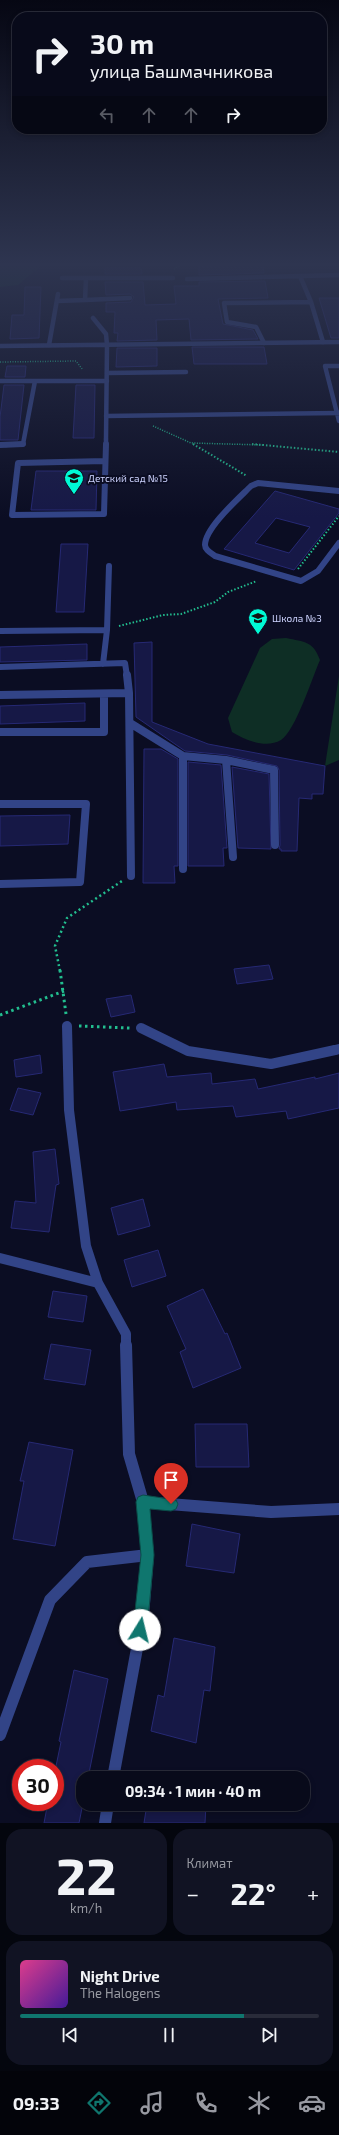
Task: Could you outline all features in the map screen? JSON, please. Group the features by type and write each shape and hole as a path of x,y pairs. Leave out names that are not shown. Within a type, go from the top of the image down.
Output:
{"street":[{"path":"105,461 18,462 12,515 104,514 106,439 107,348"},
{"path":"339,366 325,366 339,421"},
{"path":"107,373 186,372"},
{"path":"0,445 23,444 35,381"},
{"path":"0,382 107,381"},
{"path":"106,416 338,413"},
{"path":"339,491 258,483 251,486 209,532 205,544 208,551 215,556 290,579 301,580 310,578 339,543"},
{"path":"103,664 107,630 109,566"},
{"path":"0,631 107,630"},
{"path":"0,667 125,663 129,693 130,723 131,876"},
{"path":"0,695 129,693"},
{"path":"0,732 104,732 104,694"},
{"path":"130,723 183,756 226,760 274,770 275,845"},
{"path":"183,756 183,869"},
{"path":"226,760 233,857"},
{"path":"0,804 86,804 80,882 0,884"},
{"path":"67,1026 69,1110 86,1246 98,1283 126,1334 130,1454 143,1502 148,1555 143,1616 114,1771"},
{"path":"141,1028 188,1052 271,1064 337,1050"},
{"path":"0,1258 98,1283"},
{"path":"143,1502 271,1512 339,1509"},
{"path":"0,1735 50,1600 87,1562 148,1555"},
{"path":"105,1823 107,1811"}],"path":[{"path":"0,362 76,361 86,373 107,373"},
{"path":"151,425 191,443 258,483"},
{"path":"191,443 244,443 339,452"},
{"path":"290,579 339,516"},
{"path":"107,630 141,619 163,614 181,614 215,602 228,592 249,583 278,575"},
{"path":"131,876 68,918 56,946 64,991 67,1026 141,1028"},
{"path":"0,1015 64,991"}],"green space":[{"path":"286,638 308,643 314,649 320,660 298,715 287,734 275,743 262,744 243,738 232,732 228,718 260,648 272,639"},
{"path":"339,676 339,760 325,766"}],"building":[{"path":"117,348 157,348 157,366 116,367"},
{"path":"192,348 264,348 267,364 194,364"},
{"path":"7,366 26,366 25,377 5,377"},
{"path":"4,385 24,385 18,440 0,440 0,417"},
{"path":"76,385 95,385 94,438 73,438"},
{"path":"36,471 97,471 96,510 31,510"},
{"path":"275,491 339,509 339,513 294,570 224,549","holes":["276,518 310,527 289,553 255,543"]},
{"path":"61,544 88,544 84,612 56,612"},
{"path":"152,642 152,722 208,744 325,766 323,794 312,794 312,799 299,798 297,851 281,851 281,849 279,849 279,770 277,766 227,755 185,751 136,717 134,643"},
{"path":"87,644 87,660 0,662 0,647"},
{"path":"85,703 85,721 0,724 0,706"},
{"path":"144,749 161,749 178,759 178,866 174,866 175,883 143,883"},
{"path":"188,762 221,765 227,848 223,848 224,866 188,866"},
{"path":"232,767 269,774 271,849 238,848"},
{"path":"70,815 68,844 0,846 0,816"},
{"path":"269,965 273,979 237,984 234,969"},
{"path":"131,995 135,1012 111,1017 106,999"},
{"path":"40,1055 42,1073 16,1077 14,1060"},
{"path":"164,1064 167,1077 211,1073 212,1084 255,1079 258,1089 315,1077 315,1079 339,1073 339,1108 288,1119 286,1111 236,1117 233,1106 177,1110 176,1102 120,1111 113,1072"},
{"path":"18,1088 41,1093 33,1115 10,1110"},
{"path":"55,1149 59,1184 56,1185 49,1232 11,1228 15,1201 36,1203 33,1152"},
{"path":"143,1199 150,1226 118,1235 111,1208"},
{"path":"158,1250 166,1276 132,1287 124,1260"},
{"path":"203,1289 225,1334 227,1333 241,1368 193,1388 180,1352 186,1349 167,1306"},
{"path":"53,1291 87,1296 83,1322 48,1317"},
{"path":"51,1344 91,1350 85,1385 44,1379"},
{"path":"195,1424 247,1424 249,1467 196,1467"},
{"path":"29,1442 73,1450 55,1546 13,1539 24,1481 20,1481"},
{"path":"192,1524 240,1534 234,1573 186,1566"},
{"path":"174,1638 215,1647 210,1691 204,1690 196,1743 151,1731 158,1695 164,1697"},
{"path":"74,1670 108,1679 89,1771 76,1771 76,1811 81,1811 79,1823 44,1823 46,1811 64,1811 64,1759 57,1759 61,1742 59,1741"},
{"path":"146,1811 206,1811 205,1823 144,1823"}],"place":[{"name":"Детский сад №15","path":"74,495"},
{"name":"Школа №3","path":"258,635"}],"route":[{"path":"140,1630 143,1616 148,1555 143,1502 171,1504"}]}
